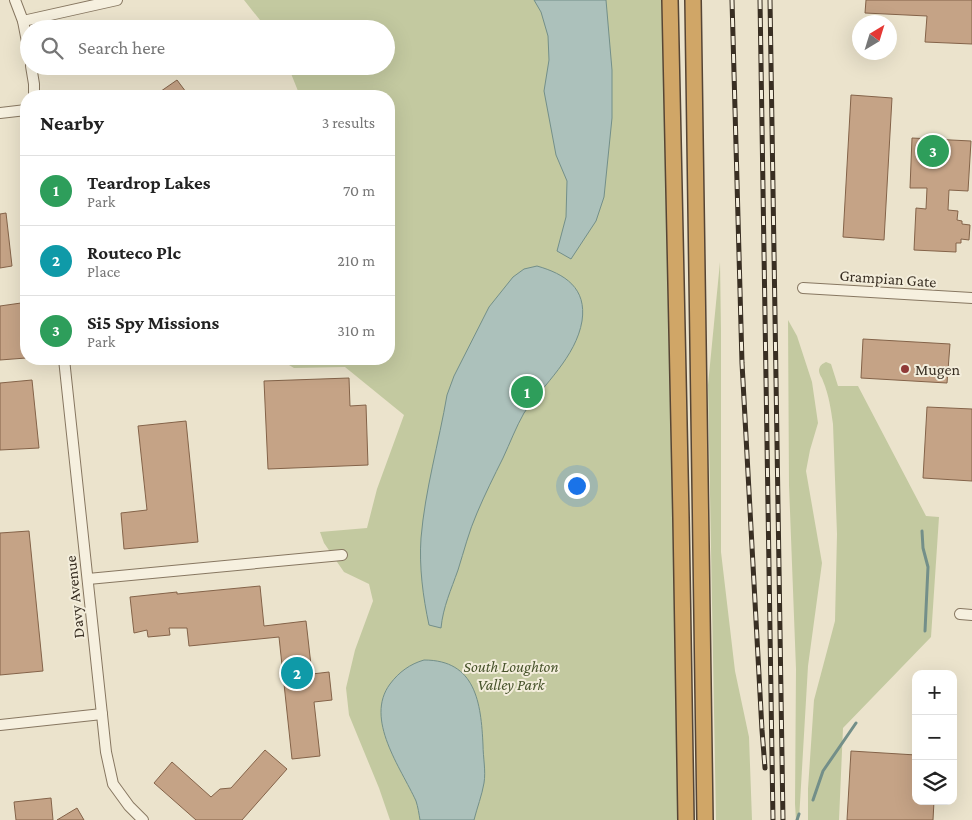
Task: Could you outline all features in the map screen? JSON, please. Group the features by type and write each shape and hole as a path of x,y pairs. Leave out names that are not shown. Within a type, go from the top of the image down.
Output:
{"highway":[{"path":"670,0 686,820"},
{"path":"693,0 704,820"}],"street":[{"path":"15,0 23,20"},
{"path":"27,20 117,0"},
{"path":"32,75 33,90"},
{"path":"0,113 20,111"},
{"name":"Grampian Gate","path":"803,288 972,298"},
{"name":"Davy Avenue","path":"65,365 106,752 113,784 129,806 143,820"},
{"path":"88,579 342,555"},
{"path":"960,614 972,615"},
{"path":"0,725 102,714"}],"green space":[{"name":"South Loughton Valley Park","path":"244,0 670,0 686,820 390,820 349,715 346,688 355,650 373,601 369,584 344,572 324,543 320,532 367,528 377,489 404,415 345,367 294,368 289,365 395,365 395,90 298,90 292,75 395,75 395,20 260,20"},
{"path":"720,262 721,552 735,671 749,737 752,820 716,820 708,385"},
{"path":"788,320 797,336 812,382 818,423 806,471 822,563 808,666 799,820 796,820 795,804 796,669 789,485"},
{"path":"826,362 831,364 838,386 858,386 926,516 939,517 931,637 843,728 839,820 808,820 808,789 814,700 835,621 837,534 833,424 825,386 819,373 821,365"}],"water":[{"path":"534,0 606,0 612,70 612,118 604,197 596,221 571,259 557,251 566,217 567,181 556,155 544,91 549,60 548,36 541,12"},
{"path":"537,266 565,278 577,291 583,309 579,334 558,370 521,418 474,520 445,606 441,628 429,625 422,582 421,538 429,484 447,395 454,376 489,307 513,277 524,269"},
{"path":"424,660 441,662 455,667 465,676 477,700 482,729 485,778 474,820 420,820 416,801 394,759 383,728 381,712 383,698 390,684 409,666"}],"building":[{"path":"866,0 972,0 972,44 925,42 927,16 865,13"},
{"path":"177,80 184,90 163,90"},
{"path":"851,95 892,98 884,240 843,237"},
{"path":"912,138 971,141 968,191 949,190 948,210 958,211 957,220 962,221 962,224 970,225 969,240 961,239 961,243 956,243 956,252 914,250 916,208 926,209 927,188 910,188"},
{"path":"6,213 12,266 0,268 0,214"},
{"path":"20,303 20,358 0,360 0,306"},
{"name":"Mugen","path":"863,339 950,344 947,383 861,378"},
{"path":"349,378 350,406 366,405 368,465 268,469 264,381"},
{"path":"32,380 39,448 0,450 0,383"},
{"path":"927,407 972,409 972,481 923,478"},
{"path":"186,421 198,542 124,549 121,513 147,510 138,426"},
{"path":"29,531 43,671 0,675 0,533"},
{"path":"260,586 264,626 306,621 312,674 329,672 332,700 314,702 320,756 292,759 279,637 189,646 187,628 169,628 170,635 148,637 147,630 134,633 130,597"},
{"path":"265,750 287,769 242,820 196,820 154,783 172,762 211,797 220,789 231,788"},
{"path":"851,751 912,755 912,805 934,805 933,820 847,820"},
{"path":"51,798 53,820 16,820 14,802"},
{"path":"77,808 84,820 57,820"}],"waterway":[{"path":"922,531 923,548 928,567 925,631"},
{"path":"813,800 823,771 856,723"},
{"path":"797,820 799,814"}],"railway":[{"path":"732,0 742,363 765,768"},
{"path":"760,0 773,820"},
{"path":"770,0 783,820"}],"place":[{"name":"Si5 Spy Missions","path":"933,151"},
{"name":"Mugen","path":"905,369"},
{"name":"Teardrop Lakes","path":"527,392"},
{"name":"Routeco Plc","path":"297,673"}]}
